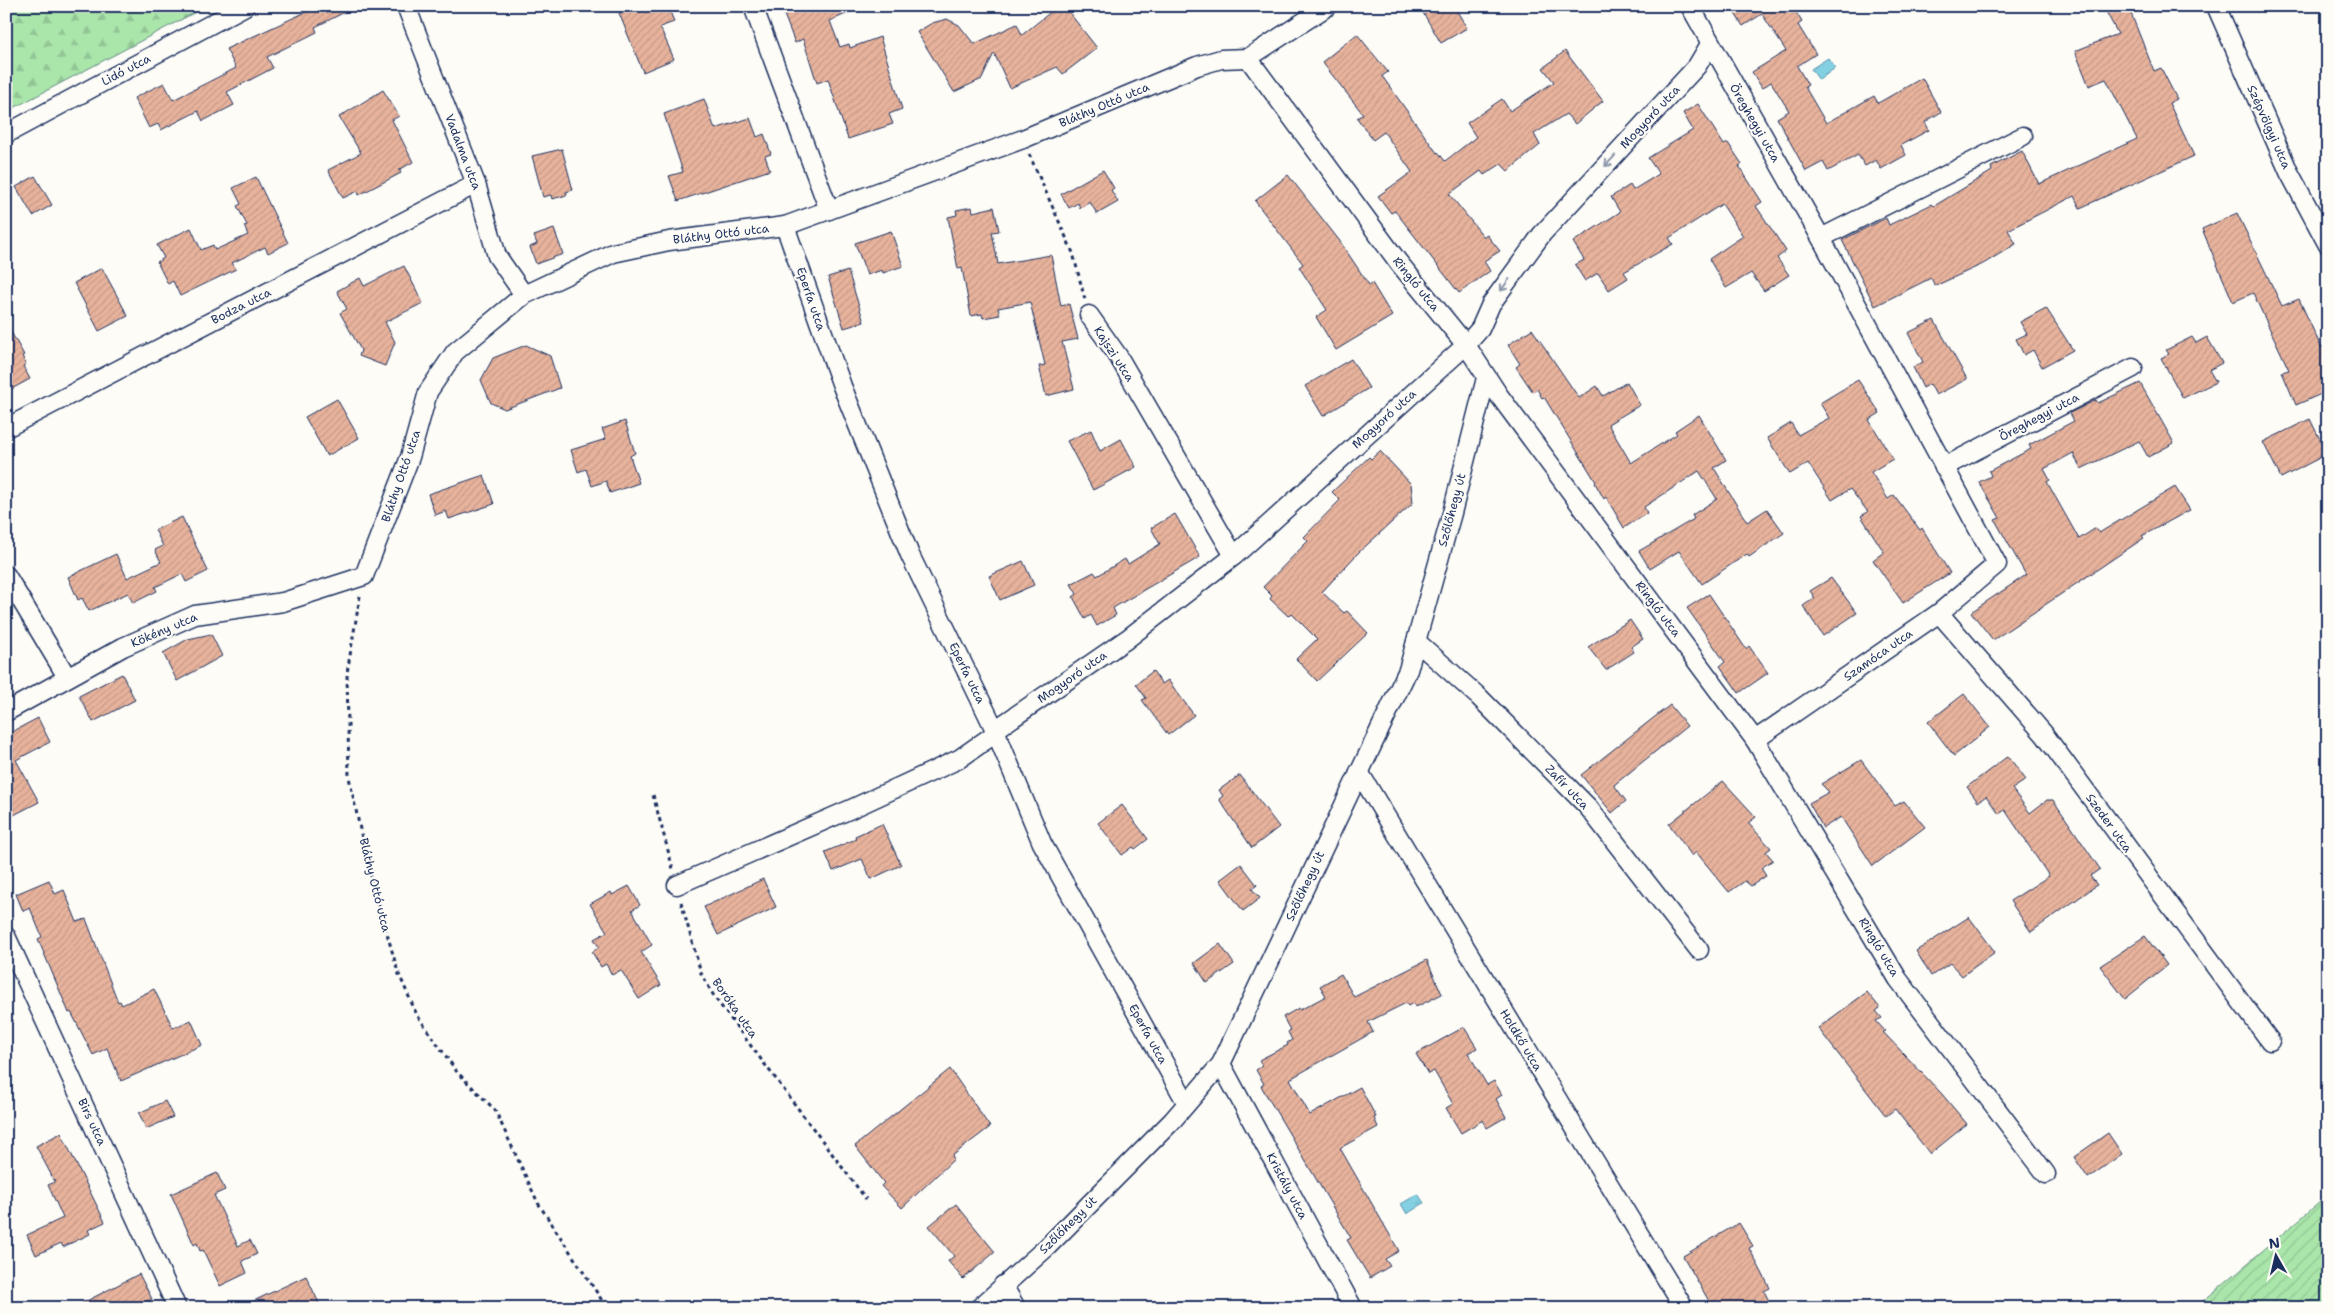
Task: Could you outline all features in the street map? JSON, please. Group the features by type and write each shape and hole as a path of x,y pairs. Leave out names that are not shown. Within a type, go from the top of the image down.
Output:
{"street":[{"name":"Lidó utca","path":"6,134 245,6"},
{"name":"Vadalma utca","path":"406,6 476,184 497,256 524,295"},
{"path":"753,6 829,210"},
{"path":"1248,58 1328,6"},
{"name":"Öreghegyi utca","path":"1690,6 1821,238 1997,564"},
{"name":"Szépvölgyi utca","path":"2216,6 2289,172 2328,245"},
{"name":"Mogyoró utca","path":"677,885 851,810 950,764 1126,639 1234,556 1466,344 1480,329 1491,304 1542,234 1697,66 1710,44"},
{"name":"Bláthy Ottó utca","path":"364,576 410,457 428,392 455,352 524,295 613,253 669,241 786,226 1023,139 1197,66 1221,59 1248,58"},
{"name":"Ringló utca","path":"1248,58 1399,263 1466,344 1486,378 1755,740 1898,980 2046,1174"},
{"path":"1821,238 2023,136"},
{"name":"Bodza utca","path":"6,428 476,184"},
{"name":"Eperfa utca","path":"786,226 842,386 910,555 996,732 1042,843 1186,1102"},
{"name":"Kajszi utca","path":"1089,315 1118,356 1234,556"},
{"name":"Öreghegyi utca","path":"1944,467 2134,368"},
{"name":"Szőlőhegy út","path":"979,1308 1047,1248 1172,1121 1186,1102 1221,1064 1408,670 1452,513 1486,378"},
{"name":"Szamóca utca","path":"1755,740 1939,613 1997,564"},
{"path":"6,575 67,677"},
{"name":"Kökény utca","path":"6,712 124,647 195,615 283,602 364,576"},
{"name":"Szeder utca","path":"1939,613 2044,734 2270,1041"},
{"name":"Zafír utca","path":"1416,641 1479,697 1588,807 1699,950"},
{"name":"Holdkő utca","path":"1359,772 1684,1308"},
{"name":"Birs utca","path":"6,936 177,1308"},
{"name":"Kristály utca","path":"1221,1064 1353,1308"},
{"path":"1004,1285 1016,1308"}],"path":[{"name":"Kajszi utca","path":"1023,139 1073,253 1089,315"},
{"name":"Bláthy Ottó utca","path":"364,576 346,673 349,777 368,867 398,972 417,1015 457,1072 495,1110 538,1203 607,1308"},
{"name":"Boróka utca","path":"653,795 701,973 715,998 866,1200"}],"green space":[{"path":"6,6 207,6 6,112"},
{"path":"2328,1194 2328,1308 2195,1308 2320,1202"}],"water":[{"path":"1828,58 1835,68 1819,80 1811,69"},
{"path":"1418,1194 1424,1203 1407,1214 1401,1204"}],"building":[{"path":"319,6 357,6 315,27 317,32 267,57 273,68 227,92 234,105 203,121 198,111 161,130 158,124 149,128 134,98 164,83 173,100 236,68 226,49"},
{"path":"636,6 668,6 674,22 660,27 674,59 643,72 619,13"},
{"path":"797,6 864,6 830,21 840,47 849,44 850,48 880,37 902,109 889,114 893,124 848,139 828,79 817,83 803,39 795,43 783,12"},
{"path":"1058,6 1064,6 1097,48 1063,74 1057,67 1010,88 994,53 982,79 954,92 917,32 932,23 947,19 959,25 974,44 1017,24 1022,35"},
{"path":"1419,6 1454,6 1467,28 1441,43"},
{"path":"1730,6 1792,6 1802,22 1798,25 1816,54 1797,66 1808,85 1805,87 1826,123 1874,96 1878,103 1922,78 1941,112 1925,122 1929,130 1901,145 1906,155 1881,169 1876,160 1865,166 1858,155 1828,171 1823,162 1806,171 1777,118 1789,111 1771,82 1762,88 1752,72 1786,51 1762,14 1743,26"},
{"path":"2103,6 2128,6 2154,71 2161,68 2177,99 2169,103 2194,156 2080,208 2074,196 2008,230 2016,244 1983,264 1935,286 1931,278 1875,306 1842,240 1886,218 1889,225 1932,204 1934,206 1992,171 1991,167 2022,151 2039,184 2137,139 2106,79 2089,86 2075,51 2118,34"},
{"path":"1357,34 1388,72 1382,76 1437,153 1445,161 1476,137 1467,123 1502,99 1510,111 1554,82 1543,68 1565,51 1603,101 1575,124 1566,114 1534,134 1540,145 1508,171 1501,164 1484,175 1481,171 1449,194 1484,237 1487,235 1500,251 1484,261 1490,271 1459,293 1395,211 1391,213 1378,196 1412,172 1384,132 1373,140 1357,118 1363,114 1322,62"},
{"path":"383,90 399,116 392,120 413,162 399,170 401,173 359,195 358,191 343,198 328,170 361,153 339,117"},
{"path":"704,99 715,129 750,118 757,137 764,134 771,154 765,156 770,170 678,201 669,176 683,172 664,114"},
{"path":"1698,104 1724,145 1728,143 1742,164 1739,166 1762,202 1756,206 1786,251 1777,258 1789,275 1764,291 1751,273 1726,288 1709,259 1743,236 1722,204 1669,238 1673,244 1624,272 1628,278 1609,290 1598,273 1585,281 1575,265 1584,260 1573,242 1620,212 1611,197 1630,185 1633,190 1659,174 1648,158 1693,130 1683,113"},
{"path":"562,149 573,190 566,192 567,195 552,199 551,195 543,197 532,156"},
{"path":"1103,170 1114,188 1111,190 1118,202 1097,214 1090,202 1080,208 1078,203 1069,208 1061,194"},
{"path":"1288,175 1339,240 1369,285 1372,283 1392,316 1336,350 1316,317 1327,310 1299,267 1303,264 1255,201"},
{"path":"35,176 52,205 33,216 16,187"},
{"path":"256,177 288,243 268,253 265,247 232,263 236,269 180,296 173,281 168,284 157,262 164,258 157,245 191,228 201,250 213,245 215,250 248,235 244,226 247,225 237,206 241,204 233,188"},
{"path":"972,207 973,212 994,207 999,231 992,232 998,264 1051,255 1061,306 1069,304 1078,339 1062,342 1074,389 1046,396 1039,366 1045,365 1030,302 998,308 1000,315 983,318 982,314 971,316 962,268 958,269 948,217 957,215 956,210"},
{"path":"2237,213 2282,306 2299,299 2321,347 2328,344 2328,391 2296,405 2282,372 2289,370 2253,293 2233,302 2202,229"},
{"path":"554,229 563,254 536,264 530,247 537,244 534,236"},
{"path":"891,231 903,266 883,273 882,270 867,275 855,243"},
{"path":"404,266 423,303 385,322 395,342 385,366 359,356 361,350 340,313 347,309 337,291 360,278 364,286"},
{"path":"102,268 128,316 99,331 74,283"},
{"path":"848,271 864,322 844,328 828,277"},
{"path":"2046,308 2073,350 2042,367 2033,350 2024,355 2016,339 2027,334 2020,322"},
{"path":"1934,320 1967,379 1936,395 1930,384 1923,388 1913,367 1923,362 1908,333"},
{"path":"6,323 24,355 22,356 26,364 23,366 30,379 6,392"},
{"path":"1532,329 1579,398 1597,386 1603,396 1627,382 1640,405 1608,424 1631,463 1677,434 1675,431 1699,415 1726,460 1714,468 1747,522 1767,509 1784,533 1749,557 1747,554 1702,584 1679,551 1650,569 1639,551 1694,519 1692,515 1717,499 1699,471 1644,507 1647,513 1624,528 1606,497 1604,499 1596,482 1544,397 1542,398 1537,389 1533,392 1516,367 1520,364 1508,345"},
{"path":"2192,337 2196,343 2207,337 2222,363 2209,370 2216,382 2183,398 2161,358 2169,354 2166,350"},
{"path":"526,345 550,356 560,388 505,409 491,403 481,380 493,358"},
{"path":"1351,359 1369,388 1323,416 1305,386"},
{"path":"1858,380 1880,413 1869,420 1893,459 1871,472 1888,499 1894,495 1920,530 1922,528 1950,573 1903,603 1873,560 1884,552 1861,516 1868,512 1850,489 1832,500 1808,463 1790,474 1767,438 1791,423 1798,435 1829,418 1820,403"},
{"path":"2140,383 2174,443 2148,457 2139,441 2081,469 2073,453 2044,469 2050,480 2047,482 2079,539 2096,528 2099,533 2175,487 2190,510 2142,536 2144,538 1993,640 1971,612 2026,575 1995,520 2000,518 1979,482 1991,476 1989,471 2031,449 2029,445 2074,421 2070,413 2096,400 2098,403"},
{"path":"337,399 359,438 327,456 305,417"},
{"path":"2310,419 2327,454 2281,478 2263,442"},
{"path":"625,421 635,453 630,456 639,483 610,493 606,481 592,486 586,469 578,472 571,450 606,439 602,429"},
{"path":"1091,430 1100,451 1121,439 1136,467 1093,490 1067,441"},
{"path":"1380,451 1411,484 1413,503 1358,553 1322,592 1344,613 1347,611 1368,633 1317,681 1296,659 1317,639 1291,613 1288,616 1270,599 1272,596 1263,587 1308,541 1304,537 1340,500 1332,492 1369,457 1371,459"},
{"path":"484,475 494,504 449,519 446,511 435,515 428,494"},
{"path":"1175,514 1200,557 1113,608 1116,615 1097,626 1091,615 1085,619 1073,597 1077,594 1071,584 1094,572 1097,576 1125,559 1128,564 1160,544 1151,528"},
{"path":"182,517 208,571 186,582 182,574 155,587 157,591 133,603 128,593 89,611 82,598 78,600 68,577 116,554 127,578 161,562 155,550 163,546 155,530"},
{"path":"1023,561 1034,585 1000,600 989,576"},
{"path":"1831,578 1857,613 1823,636 1803,606 1815,598 1810,591"},
{"path":"1709,594 1746,649 1749,646 1768,673 1739,693 1720,666 1725,662 1687,608"},
{"path":"1630,620 1643,639 1631,647 1634,652 1606,670 1588,647"},
{"path":"211,634 222,656 177,681 163,653 188,639"},
{"path":"1153,671 1162,684 1168,680 1194,715 1168,735 1142,700 1146,698 1136,684"},
{"path":"122,674 135,700 93,722 79,696"},
{"path":"1964,694 1990,727 1954,756 1928,722"},
{"path":"1670,705 1687,726 1614,785 1626,801 1612,813 1581,775"},
{"path":"38,718 50,742 16,760 39,802 6,819 6,735"},
{"path":"2008,756 2026,780 2012,789 2030,813 2047,800 2053,800 2100,869 2090,876 2097,885 2031,932 2010,901 2049,876 2005,810 1999,814 1986,796 1978,802 1967,787"},
{"path":"1861,760 1895,806 1904,801 1925,827 1873,866 1841,817 1823,828 1809,803 1829,792 1821,784"},
{"path":"1240,775 1279,827 1252,848 1219,799 1223,796 1219,790"},
{"path":"1723,781 1756,817 1748,823 1771,848 1766,852 1773,860 1761,868 1766,876 1751,886 1745,881 1729,892 1696,852 1692,856 1669,824"},
{"path":"1122,805 1148,839 1135,849 1133,847 1122,855 1098,823"},
{"path":"882,824 901,865 871,879 862,859 833,871 825,852 856,839 855,836"},
{"path":"1241,864 1257,885 1252,889 1260,898 1243,911 1220,880"},
{"path":"763,879 776,907 718,935 704,907"},
{"path":"49,880 55,894 64,890 77,922 86,919 118,1002 120,1001 122,1005 154,989 173,1028 191,1020 202,1045 121,1081 107,1048 93,1055 71,1012 69,1013 38,939 42,937 30,908 23,911 16,894"},
{"path":"629,886 640,905 632,910 652,945 641,952 661,985 639,999 621,970 612,975 606,964 601,967 592,952 599,947 594,939 607,932 590,904 611,892 612,895"},
{"path":"1969,917 1995,952 1962,976 1950,963 1931,976 1916,951"},
{"path":"2145,936 2167,965 2125,999 2100,966"},
{"path":"1220,944 1234,964 1207,983 1194,963"},
{"path":"1427,960 1442,994 1416,1007 1413,1003 1408,1006 1406,1003 1368,1022 1373,1032 1290,1079 1310,1115 1360,1087 1376,1117 1374,1118 1378,1127 1340,1148 1399,1251 1385,1259 1390,1266 1370,1278 1347,1240 1351,1238 1261,1086 1264,1084 1256,1070 1262,1066 1259,1060 1288,1045 1287,1043 1292,1040 1288,1032 1290,1030 1283,1017 1326,996 1320,986 1341,974 1354,997"},
{"path":"1867,992 1880,1008 1876,1011 1882,1018 1876,1021 1885,1031 1883,1032 1941,1093 1967,1124 1930,1154 1895,1109 1886,1116 1818,1028"},
{"path":"1464,1027 1477,1048 1468,1053 1487,1085 1494,1081 1502,1095 1496,1099 1506,1117 1487,1128 1483,1120 1461,1133 1446,1108 1453,1104 1434,1071 1428,1074 1416,1054"},
{"path":"950,1069 990,1127 952,1156 954,1159 902,1208 881,1186 884,1183 855,1146"},
{"path":"165,1101 173,1117 146,1129 139,1113"},
{"path":"61,1133 105,1222 88,1230 90,1234 63,1247 61,1243 36,1255 27,1235 63,1218 48,1185 55,1182 36,1146"},
{"path":"2108,1133 2122,1154 2088,1178 2074,1157"},
{"path":"217,1173 225,1190 214,1195 238,1246 250,1240 257,1254 242,1261 247,1273 220,1286 203,1250 200,1251 197,1243 194,1245 171,1194"},
{"path":"956,1204 995,1252 963,1279 948,1261 954,1256 929,1226"},
{"path":"1739,1223 1753,1246 1749,1248 1770,1288 1764,1291 1770,1303 1762,1308 1713,1308 1683,1256"},
{"path":"139,1274 152,1299 135,1308 73,1308"},
{"path":"306,1276 319,1303 310,1308 239,1308"}]}
